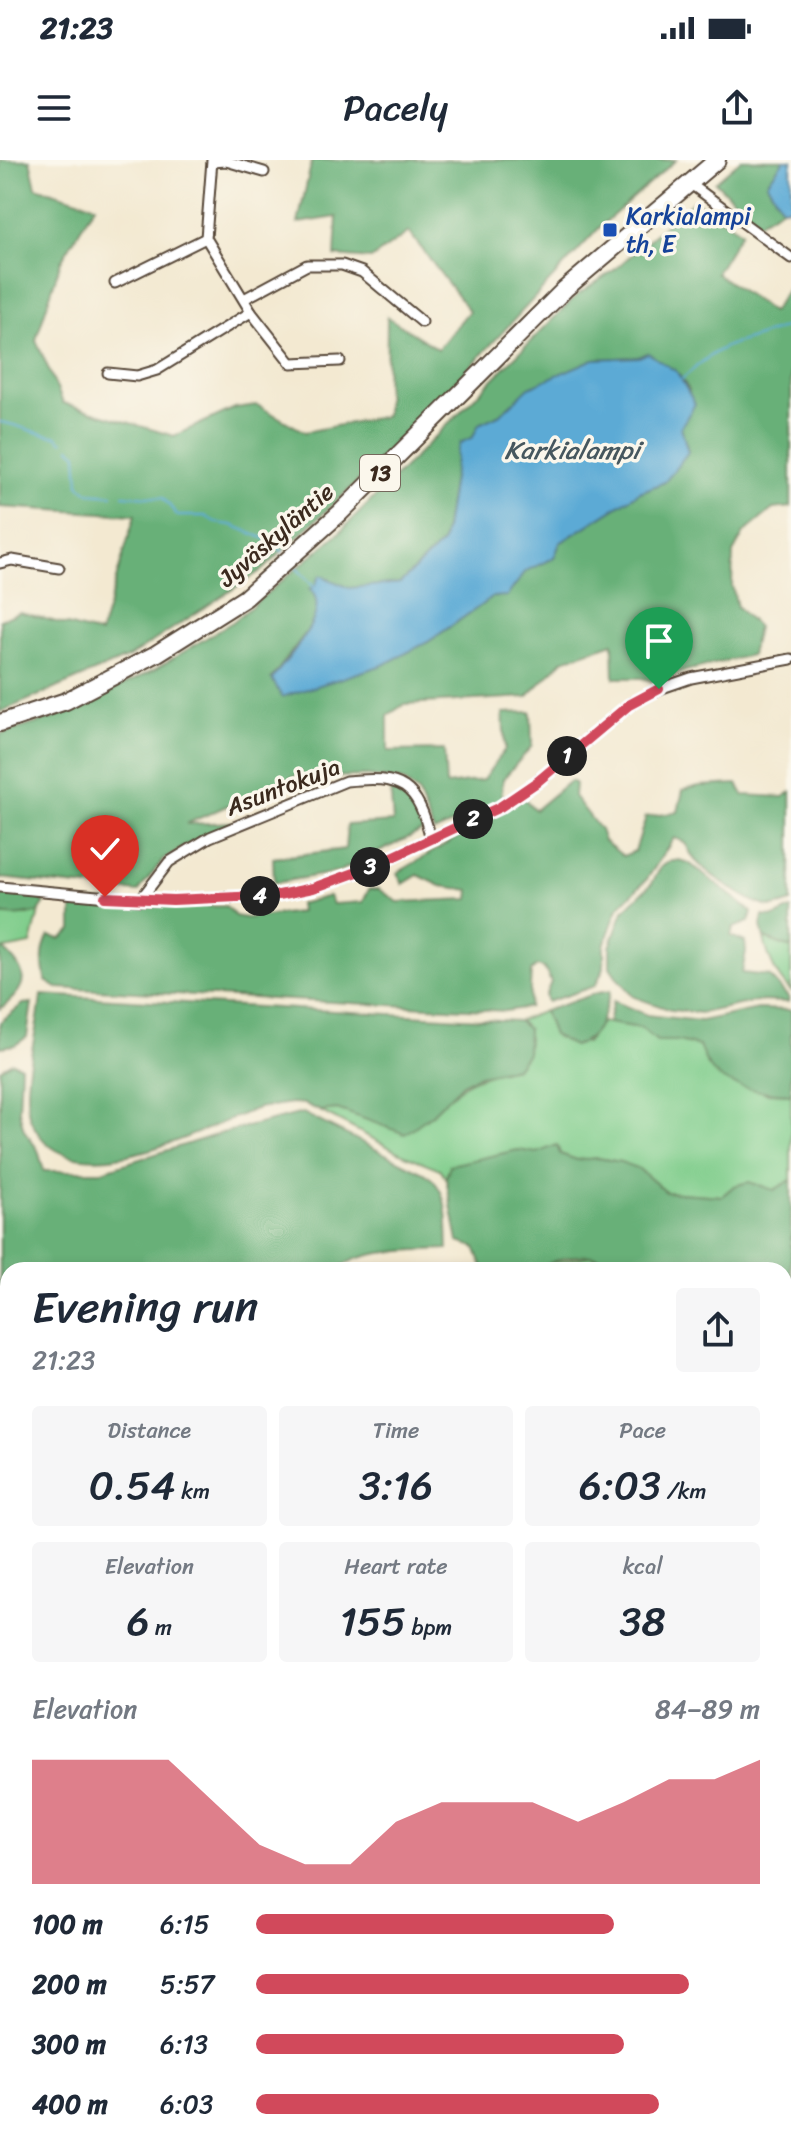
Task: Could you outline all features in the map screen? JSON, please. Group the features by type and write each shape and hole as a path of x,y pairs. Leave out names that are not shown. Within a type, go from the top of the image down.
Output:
{"highway":[{"name":"Jyväskyläntie","path":"0,723 66,701 156,654 245,598 340,513 565,289 717,160"}],"street":[{"path":"264,172 226,161 212,161 206,238 251,312 291,363 340,361"},
{"path":"688,182 791,258"},
{"path":"115,283 206,238"},
{"path":"244,299 307,265 342,265 362,272 422,322"},
{"path":"108,373 137,376 157,370 251,312"},
{"path":"0,563 20,560 59,568"},
{"path":"0,887 140,900 279,895 301,890 371,867 500,807 537,782 629,705 659,689 691,678 791,659"},
{"name":"Asuntokuja","path":"140,900 169,862 210,837 346,781 369,779 405,786 417,797 431,839"}],"green space":[{"path":"0,160 30,160 36,187 95,205 61,261 36,340 63,403 174,436 235,408 257,405 305,432 386,416 387,317 438,349 469,311 409,232 371,259 335,256 337,217 298,223 312,160 676,160 601,226 473,364 354,485 262,570 129,657 0,712 0,620 20,612 100,634 135,515 0,507"},
{"path":"741,160 784,160 767,183 782,208 758,223 715,182"},
{"path":"694,200 741,232 716,273 772,312 791,283 791,507 773,509 744,533 733,553 732,586 737,607 757,627 751,655 685,671 658,683 642,678 614,678 613,643 563,660 527,697 405,704 388,715 388,751 444,750 446,785 483,780 505,749 503,713 531,712 532,746 503,779 501,802 434,832 418,793 403,781 367,776 332,777 308,787 301,773 186,824 235,822 206,834 163,860 138,892 0,878 0,734 54,718 152,671 234,621 340,532 576,296 614,270","holes":["647,353 677,372 689,390 681,427 688,451 665,482 640,492 560,543 554,558 526,571 507,595 493,597 428,642 272,678 313,623 319,606 314,593 400,583 443,542 457,452 473,437 479,424 501,414 529,388 594,359 639,357"]},
{"path":"570,781 575,783 574,796 600,830 604,841 623,856 635,851 646,817 678,812 683,790 737,784 743,795 783,797 791,792 791,902 764,906 743,896 701,866 686,845 674,838 647,879 618,908 604,946 604,968 595,986 547,1002 545,996 551,982 544,968 537,966 531,971 529,1007 506,1011 57,988 46,981 44,947 49,936 61,939 72,930 72,902 226,906 235,916 246,918 300,912 299,904 329,896 333,904 363,902 369,889 379,889 398,902 469,899 470,890 441,886 418,875 403,884 397,873 524,798 535,810"},
{"path":"390,785 407,798 424,830 338,872 274,883 273,858 345,849 347,825 393,822"},
{"path":"679,860 689,863 752,912 749,922 733,928 731,936 745,942 742,973 769,976 789,998 788,1002 757,1001 702,1013 671,1010 634,997 618,979 610,967 610,947 623,911 652,883 661,867"},
{"path":"0,891 38,897 45,903 39,912 0,914"},
{"path":"791,909 791,948 764,938 761,926 763,916 774,917"},
{"path":"39,912 31,944 0,950 0,914 28,915"},
{"path":"764,938 791,948 791,991 773,967"},
{"path":"0,950 4,950 19,966 23,981 16,994 0,1009"},
{"path":"610,991 599,1025 589,1038 573,1046 553,1035 544,1011"},
{"path":"41,995 518,1021 528,1029 527,1053 516,1068 480,1075 462,1084 431,1115 405,1134 337,1109 320,1111 305,1104 292,1103 258,1108 146,1151 86,1158 61,1152 41,1137 29,1114 29,1066"},
{"path":"613,1001 647,1015 701,1021 758,1009 791,1010 791,1094 746,1088 721,1078 710,1068 699,1046 679,1041 657,1041 641,1028 608,1023"},
{"path":"32,1003 27,1037 15,1045 0,1047 0,1022 23,1004"},
{"path":"544,1011 553,1035 586,1043 602,1022 641,1028 657,1041 679,1041 699,1046 708,1065 766,1093 791,1094 791,1180 774,1190 734,1186 722,1196 666,1192 639,1169 598,1158 577,1160 560,1154 557,1145 537,1154 518,1150 451,1165 446,1178 440,1169 400,1153 320,1111 337,1109 360,1116 431,1115 469,1082 516,1068 527,1053 528,1029 518,1021"},
{"path":"12,1062 21,1066 19,1111 24,1130 38,1150 44,1171 102,1171 222,1133 303,1113 426,1174 434,1181 446,1208 448,1249 374,1254 350,1262 0,1262 0,1069"},
{"path":"557,1145 560,1154 577,1160 598,1158 621,1162 639,1169 666,1192 722,1196 734,1186 749,1182 774,1190 791,1180 791,1262 611,1262 587,1256 553,1262 481,1262 475,1247 458,1242 446,1178 450,1165 518,1150 537,1153"},
{"path":"591,1256 610,1262 556,1262"}],"water":[{"path":"784,160 791,160 791,207 782,208 767,183"},
{"name":"Karkialampi","path":"648,353 677,372 695,404 681,427 688,452 665,482 640,492 560,543 554,558 526,571 507,596 493,597 428,642 383,665 282,697 272,679 306,634 312,621 316,609 315,598 309,589 314,587 320,575 349,588 400,583 443,542 457,452 460,443 473,437 479,424 501,414 529,387 594,359 639,357"}],"waterway":[{"path":"682,379 723,348 791,324"},
{"path":"0,422 56,436 63,442"},
{"path":"70,448 77,454 79,485 89,493 112,495"},
{"path":"123,495 163,498 178,516 205,516 217,523 232,525 273,542 283,552"},
{"path":"293,564 314,587"}],"place":[{"name":"Karkialampi th, E","path":"610,230"}],"route":[{"path":"105,897 173,900 279,895 313,888 371,867 500,807 537,782 629,705 659,689"}]}
